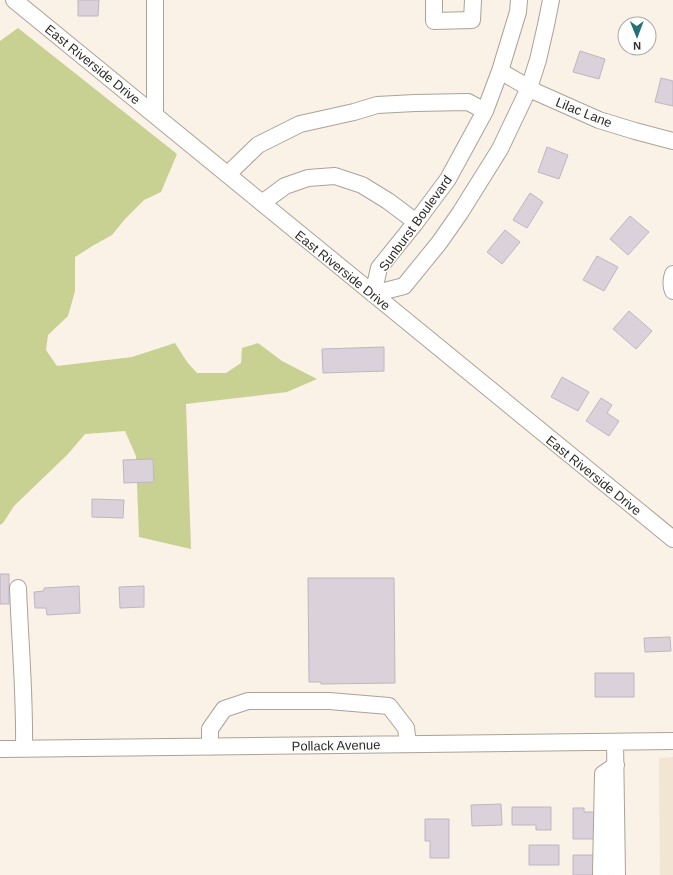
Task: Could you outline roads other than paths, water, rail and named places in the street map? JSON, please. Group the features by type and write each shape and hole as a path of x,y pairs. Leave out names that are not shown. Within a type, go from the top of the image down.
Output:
{"street":[{"name":"East Riverside Drive","path":"14,0 673,539"},
{"path":"155,0 155,114"},
{"path":"434,0 434,21 472,20 473,0"},
{"name":"Sunburst Boulevard","path":"519,0 518,12 500,72 485,111 448,179 379,268 373,294 404,286 439,243 500,149 529,88 538,60 550,0"},
{"name":"Lilac Lane","path":"500,72 536,92 599,120 635,132 673,141"},
{"path":"228,174 258,145 300,124 354,112 377,105 468,102 485,111"},
{"path":"262,203 285,186 308,178 335,176 362,185 388,201 416,222"},
{"path":"673,274 671,287 673,291"},
{"path":"18,588 23,688 24,749"},
{"path":"210,747 210,729 224,709 248,701 329,701 389,706 406,728 408,744"},
{"name":"Pollack Avenue","path":"0,749 673,741"},
{"path":"615,742 617,875"},
{"path":"601,873 603,774 616,765"}]}
